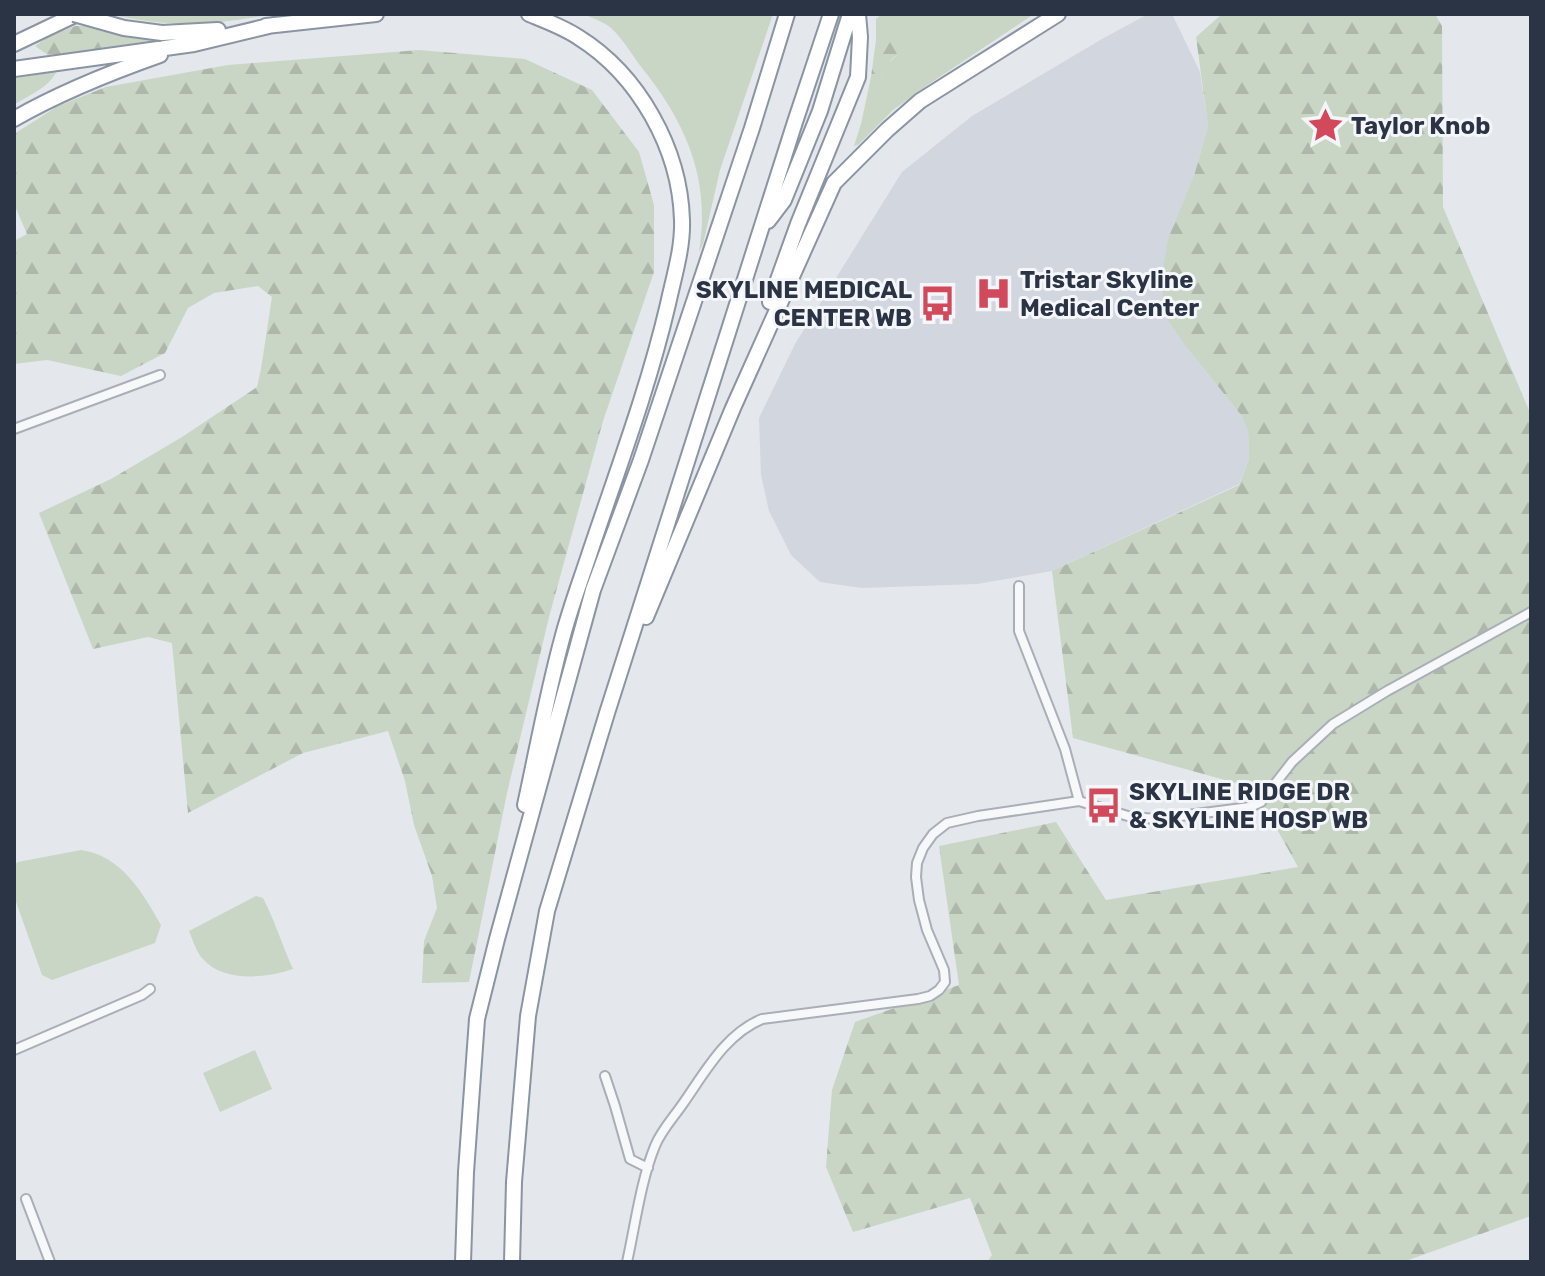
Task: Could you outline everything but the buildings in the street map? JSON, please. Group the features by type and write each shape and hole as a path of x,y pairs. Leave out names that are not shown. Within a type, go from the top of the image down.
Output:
{"highway":[{"path":"14,44 76,14 124,28 162,33 376,14"},
{"path":"497,939 562,638 662,328 677,265 682,223 681,199 673,163 666,143 641,99 605,58 579,38 529,14"},
{"path":"463,1262 477,1019 497,939 593,590 641,460 787,14"},
{"path":"512,1262 514,1182 528,1016 547,911 607,713 831,14"},
{"path":"761,231 784,200 820,111 850,14"},
{"path":"733,408 798,224 858,77 858,14"},
{"path":"1032,29 1051,14"},
{"path":"607,713 733,408 834,183 920,101 1058,14"},
{"path":"14,119 97,77 194,44 273,25"},
{"path":"14,69 194,44"}],"street":[{"path":"14,429 160,375"},
{"path":"1019,586 1019,631 1065,749 1079,801"},
{"path":"627,1262 648,1168 662,1132 726,1045 748,1025 762,1019 918,999 930,996 945,982 944,970 927,930 916,877 923,848 933,834 947,823 1079,801 1131,817 1157,819 1250,807 1261,802 1292,762 1333,724 1531,612"},
{"path":"14,1050 150,989"},
{"path":"605,1076 630,1159 648,1168"},
{"path":"26,1199 50,1262"}],"shaded area":[{"name":"Tristar Skyline Medical Center","path":"1148,14 1172,14 1200,72 1208,126 1194,176 1187,348 1241,415 1248,431 1249,459 1239,484 1052,571 977,584 862,588 820,582 791,555 769,511 761,475 759,418 795,344 902,172 972,116"}],"green space":[{"path":"272,14 194,24 154,22 115,15"},
{"path":"583,14 773,14 720,170 699,252 702,225 698,176 683,131 658,89 620,37 608,26"},
{"path":"882,14 894,20 898,28 905,29 904,53 892,58 881,77 871,77 876,19"},
{"path":"886,14 1034,14 893,110 854,146 871,77 881,77 887,64 898,54 896,27"},
{"path":"1222,14 1435,14 1442,26 1443,207 1531,415 1531,1216 1403,1262 987,1262 992,1255 970,1198 853,1232 826,1167 832,1090 855,1022 959,985 939,846 1056,822 1106,900 1298,867 1254,788 1073,738 1052,571 1239,485 1249,459 1248,431 1241,415 1163,313 1162,275 1168,239 1194,176 1208,126 1196,37"},
{"path":"75,26 96,26 155,38 155,41 51,57 35,46"},
{"path":"419,50 525,59 592,90 639,152 654,205 654,272 603,421 549,617 507,793 469,982 422,983 424,941 437,908 432,876 414,825 405,781 388,731 303,753 188,813 172,643 148,637 93,649 39,513 111,479 257,387 272,297 258,286 214,293 188,308 165,353 121,376 47,360 14,364 14,241 27,234 14,204 14,134 58,106 106,87 228,65"},
{"path":"56,72 44,87 14,105 14,78"},
{"path":"81,850 108,860 129,877 161,925 155,943 52,980 42,975 14,896 14,865"},
{"path":"256,896 263,898 293,969 270,975 246,976 212,967 198,953 189,931"},
{"path":"255,1050 272,1089 220,1112 203,1073"}],"place":[{"name":"Taylor Knob","path":"1325,126"},
{"name":"Tristar Skyline Medical Center","path":"994,294"},
{"name":"SKYLINE MEDICAL CENTER WB","path":"938,304"},
{"name":"SKYLINE RIDGE DR & SKYLINE HOSP WB","path":"1103,806"}]}
